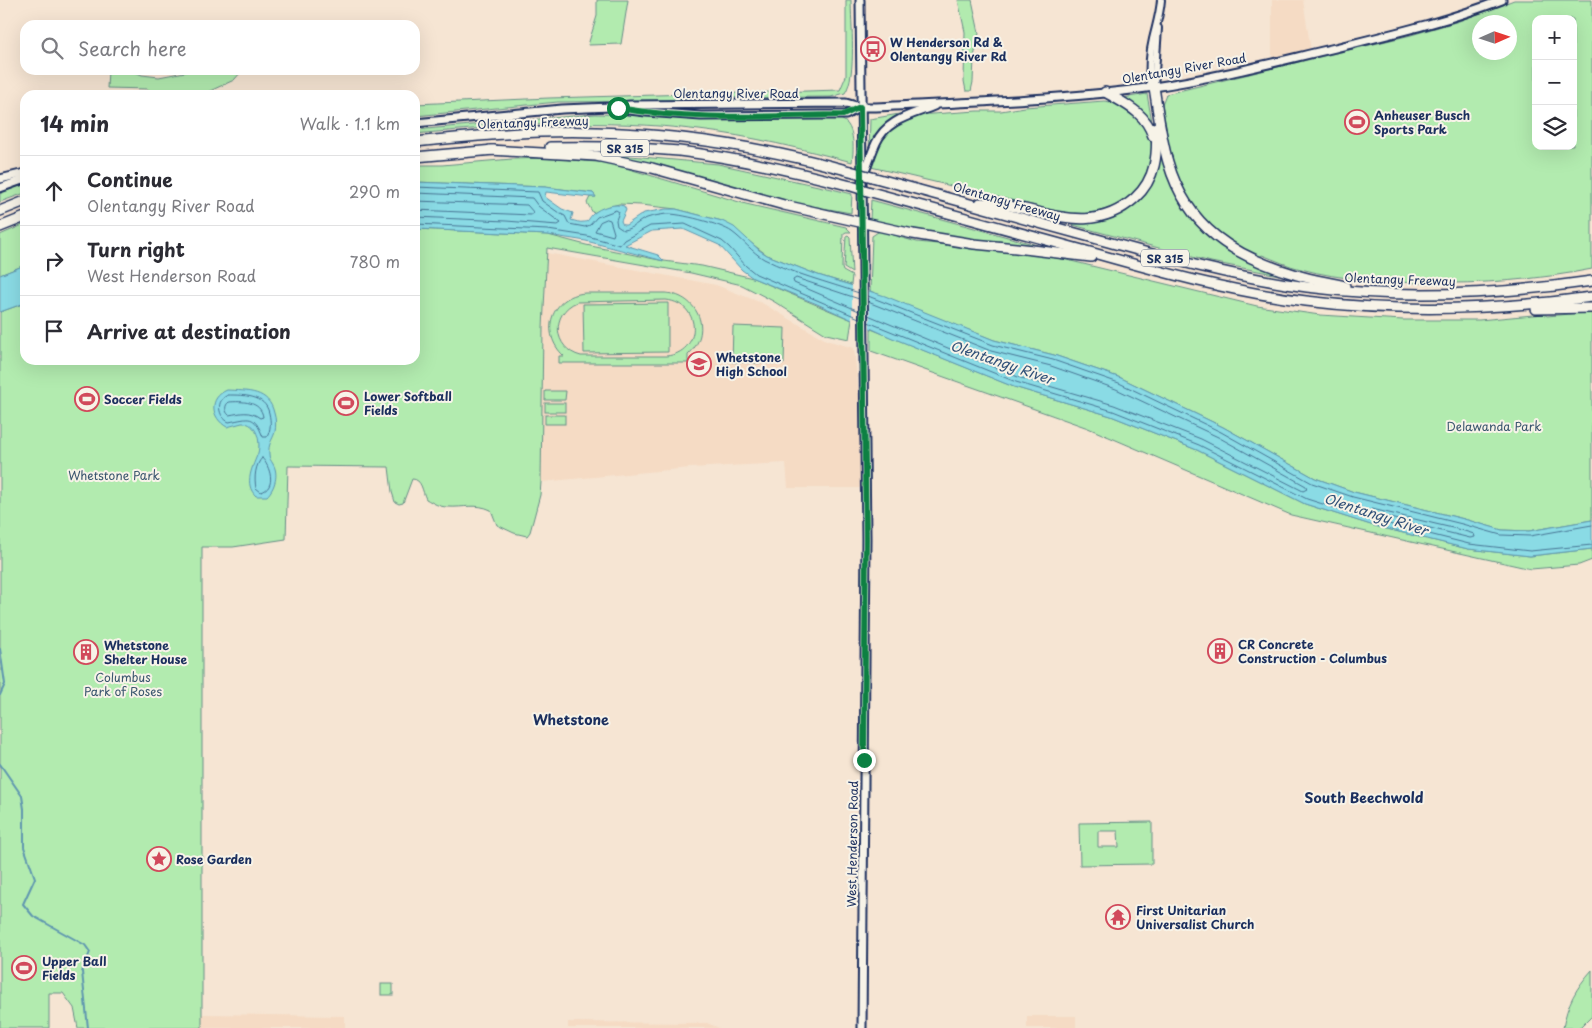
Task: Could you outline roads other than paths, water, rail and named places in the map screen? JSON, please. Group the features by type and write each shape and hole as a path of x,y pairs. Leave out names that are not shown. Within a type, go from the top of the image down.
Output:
{"highway":[{"path":"966,202 1001,204 1068,219 1096,218 1118,210 1139,194 1152,174 1156,159 1156,130 1152,87"},
{"path":"1152,87 1168,162 1175,184 1192,213 1205,228 1233,249 1272,267 1298,276 1370,293"},
{"path":"1105,92 1132,108 1145,119 1153,136 1156,159"},
{"name":"Olentangy Freeway","path":"420,142 545,132 596,132 706,140 761,149 850,171 1207,268 1308,287 1370,293 1425,295 1492,293 1592,281"},
{"name":"Olentangy Freeway","path":"420,157 490,150 596,146 678,151 758,164 851,186 1118,261 1204,283 1306,302 1369,308 1425,310 1494,308 1592,297"},
{"path":"490,150 596,156 652,168 776,203 862,223 974,244 1118,261"},
{"path":"0,211 20,203"},
{"path":"0,227 20,219"},
{"path":"1494,308 1592,308"}],"main road":[{"name":"West Henderson Road","path":"860,0 866,551 862,1028"},
{"name":"Olentangy River Road","path":"420,123 562,109 637,105 846,103 860,107 1042,98 1152,87 1250,68 1390,34 1453,18 1502,0"},
{"path":"861,178 876,142 888,126 904,117 940,103"},
{"name":"Olentangy River Road","path":"611,107 646,112 711,116 843,115 860,107"},
{"path":"0,179 20,173"},
{"path":"0,188 20,181"}],"street":[{"path":"1152,87 1150,58 1153,39 1158,25 1161,0"}],"water":[{"name":"Olentangy River","path":"420,182 545,187 593,193 596,197 546,192 545,197 562,209 573,213 571,220 579,222 587,221 600,209 616,205 624,206 626,210 621,221 623,225 644,213 666,209 676,209 722,221 734,227 767,255 818,275 885,296 994,340 1054,355 1121,378 1223,427 1315,478 1354,492 1502,530 1529,531 1592,520 1592,549 1530,556 1468,549 1371,525 1305,504 1197,450 1111,416 1014,387 890,337 753,278 742,270 719,245 683,229 652,231 625,245 658,255 664,261 586,241 548,235 420,229"},
{"path":"20,267 20,305 0,312 0,275"},
{"path":"227,390 256,393 268,400 271,405 276,427 270,445 269,456 275,468 276,476 274,485 267,496 256,496 250,486 250,475 259,449 257,434 254,429 242,423 227,427 218,419 215,413 214,403"}],"waterway":[{"path":"0,649 5,684 0,695"},
{"path":"0,764 22,796 24,847 35,878 23,904 33,916 85,945 90,952 82,972 88,1028"}],"place":[{"name":"W Henderson Rd & Olentangy River Rd","path":"873,49"},
{"name":"Anheuser Busch Sports Park","path":"1357,122"},
{"name":"Whetstone High School","path":"699,364"},
{"name":"Soccer Fields","path":"87,399"},
{"name":"Lower Softball Fields","path":"346,403"},
{"name":"CR Concrete Construction - Columbus","path":"1220,651"},
{"name":"Whetstone Shelter House","path":"86,652"},
{"name":"Rose Garden","path":"159,859"},
{"name":"First Unitarian Universalist Church","path":"1118,917"},
{"name":"Upper Ball Fields","path":"24,968"}],"district":[{"name":"Whetstone","path":"571,719"},
{"name":"South Beechwold","path":"1364,797"}],"park label":[{"name":"Delawanda Park","path":"1494,426"},
{"name":"Whetstone Park","path":"114,475"},
{"name":"Columbus Park of Roses","path":"123,684"}]}
